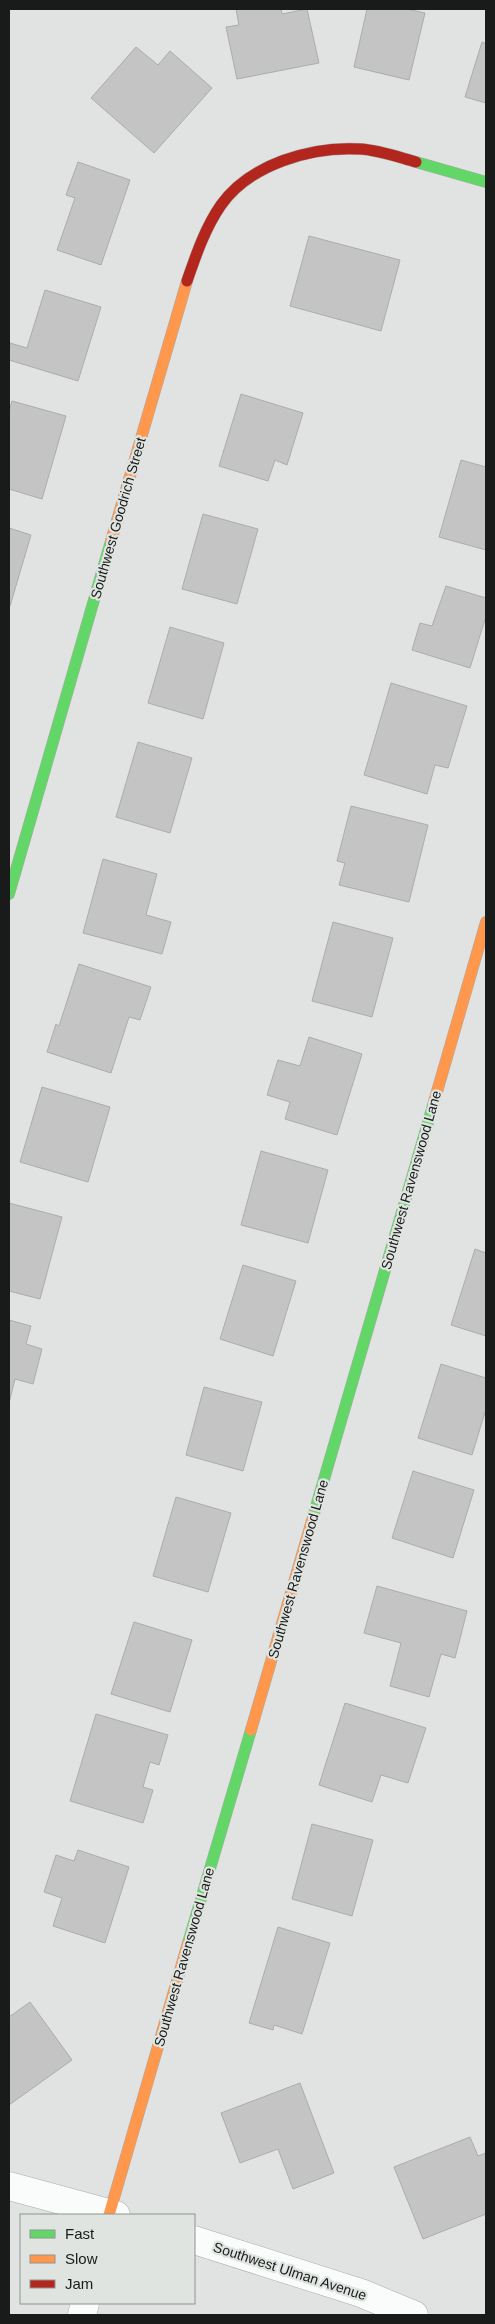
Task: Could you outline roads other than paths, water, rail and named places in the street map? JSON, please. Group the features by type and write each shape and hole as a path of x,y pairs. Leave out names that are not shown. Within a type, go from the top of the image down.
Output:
{"street":[{"name":"Southwest Goodrich Street","path":"9,894 186,284 208,228 224,203 239,185 268,168 294,158 324,152 359,149 397,156 486,182"},
{"name":"Southwest Ravenswood Lane","path":"112,2214 486,922"},
{"path":"9,2186 108,2214"},
{"name":"Southwest Ulman Avenue","path":"195,2240 361,2293 414,2315"}]}
